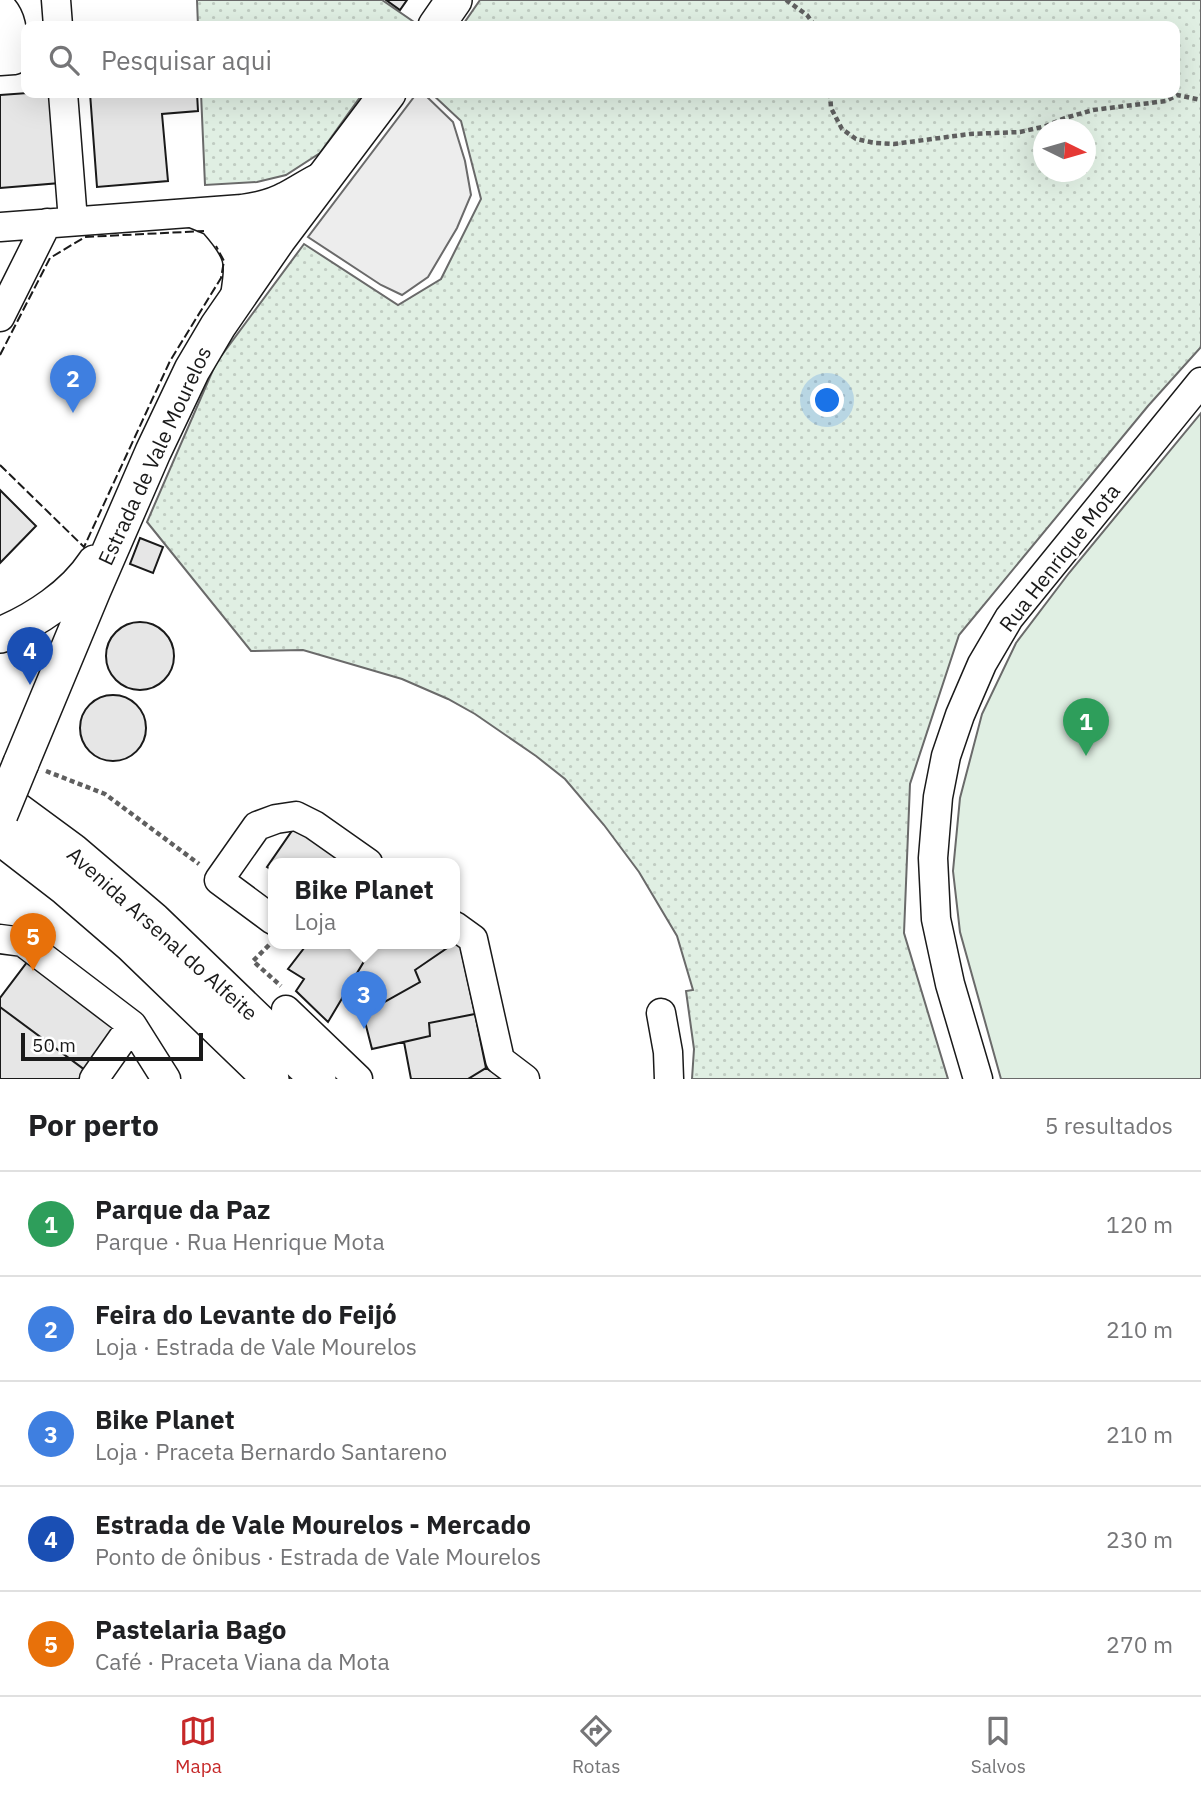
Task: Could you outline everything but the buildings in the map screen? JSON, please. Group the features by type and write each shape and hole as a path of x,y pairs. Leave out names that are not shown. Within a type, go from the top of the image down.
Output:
{"main road":[{"path":"439,21 454,0"},
{"name":"Estrada de Vale Mourelos","path":"0,814 30,765 93,590 192,370 278,239 384,98"},
{"path":"0,635 44,611 91,569 134,496"},
{"name":"Avenida Arsenal do Alfeite","path":"0,797 72,851 153,920 318,1079"},
{"name":"Avenida Arsenal do Alfeite","path":"0,837 66,888 124,938 271,1079"}],"street":[{"path":"56,0 58,21"},
{"path":"74,0 76,21"},
{"path":"0,6 10,18 14,60 0,61"},
{"path":"63,98 70,221"},
{"path":"0,317 70,221 81,98"},
{"path":"0,227 70,221 202,217 264,205 327,174"},
{"path":"202,217 264,242 278,239 274,225 261,215 242,209"},
{"path":"202,217 234,248 239,268 234,303"},
{"name":"Rua Henrique Mota","path":"978,1079 950,984 936,919 933,858 937,797 946,756 982,664 1009,618 1201,382"},
{"path":"268,916 219,880 257,827 276,819 296,817 314,825 361,858"},
{"path":"460,930 473,939 500,1060 525,1079"},
{"path":"0,939 23,942 132,1025 166,1079"},
{"path":"286,1010 358,1079"},
{"path":"661,1013 668,1052 669,1079"},
{"path":"94,1079 132,1025"}],"path":[{"path":"786,0 811,21"},
{"path":"1180,96 1201,100"},
{"path":"830,98 831,108 842,129 856,139 894,144 971,134 1020,132 1093,110 1166,101 1172,98"},
{"path":"30,765 105,794 219,880"},
{"path":"268,945 253,961 294,998 286,1010"}],"green space":[{"path":"197,0 382,0 413,21 198,21"},
{"path":"480,0 1201,0 1201,347 1148,406 959,635 910,784 904,933 948,1079 692,1079 694,1049 686,991 693,990 677,936 639,872 565,779 475,714 402,679 303,650 251,651 147,522 216,363 304,244 398,305 441,279 481,199 461,121 436,98 1180,98 1180,21 465,21"},
{"path":"201,98 359,98 320,153 286,175 257,182 205,185"},
{"path":"1201,413 1201,1079 1001,1079 960,932 953,871 960,798 982,714 1016,643 1069,573"}],"shaded area":[{"path":"413,98 428,98 453,122 465,161 471,195 457,228 428,277 402,295 381,285 308,237"}],"fence":[{"path":"0,355 50,258 85,237 204,231"},
{"path":"0,465 84,547 170,361 221,278 224,261 216,246"}],"place":[{"name":"Feira do Levante do Feijó","path":"73,413"},
{"name":"Estrada de Vale Mourelos - Mercado","path":"30,685"},
{"name":"Parque da Paz","path":"1086,756"},
{"name":"Pastelaria Bago","path":"33,971"},
{"name":"Bike Planet","path":"364,1029"}]}
